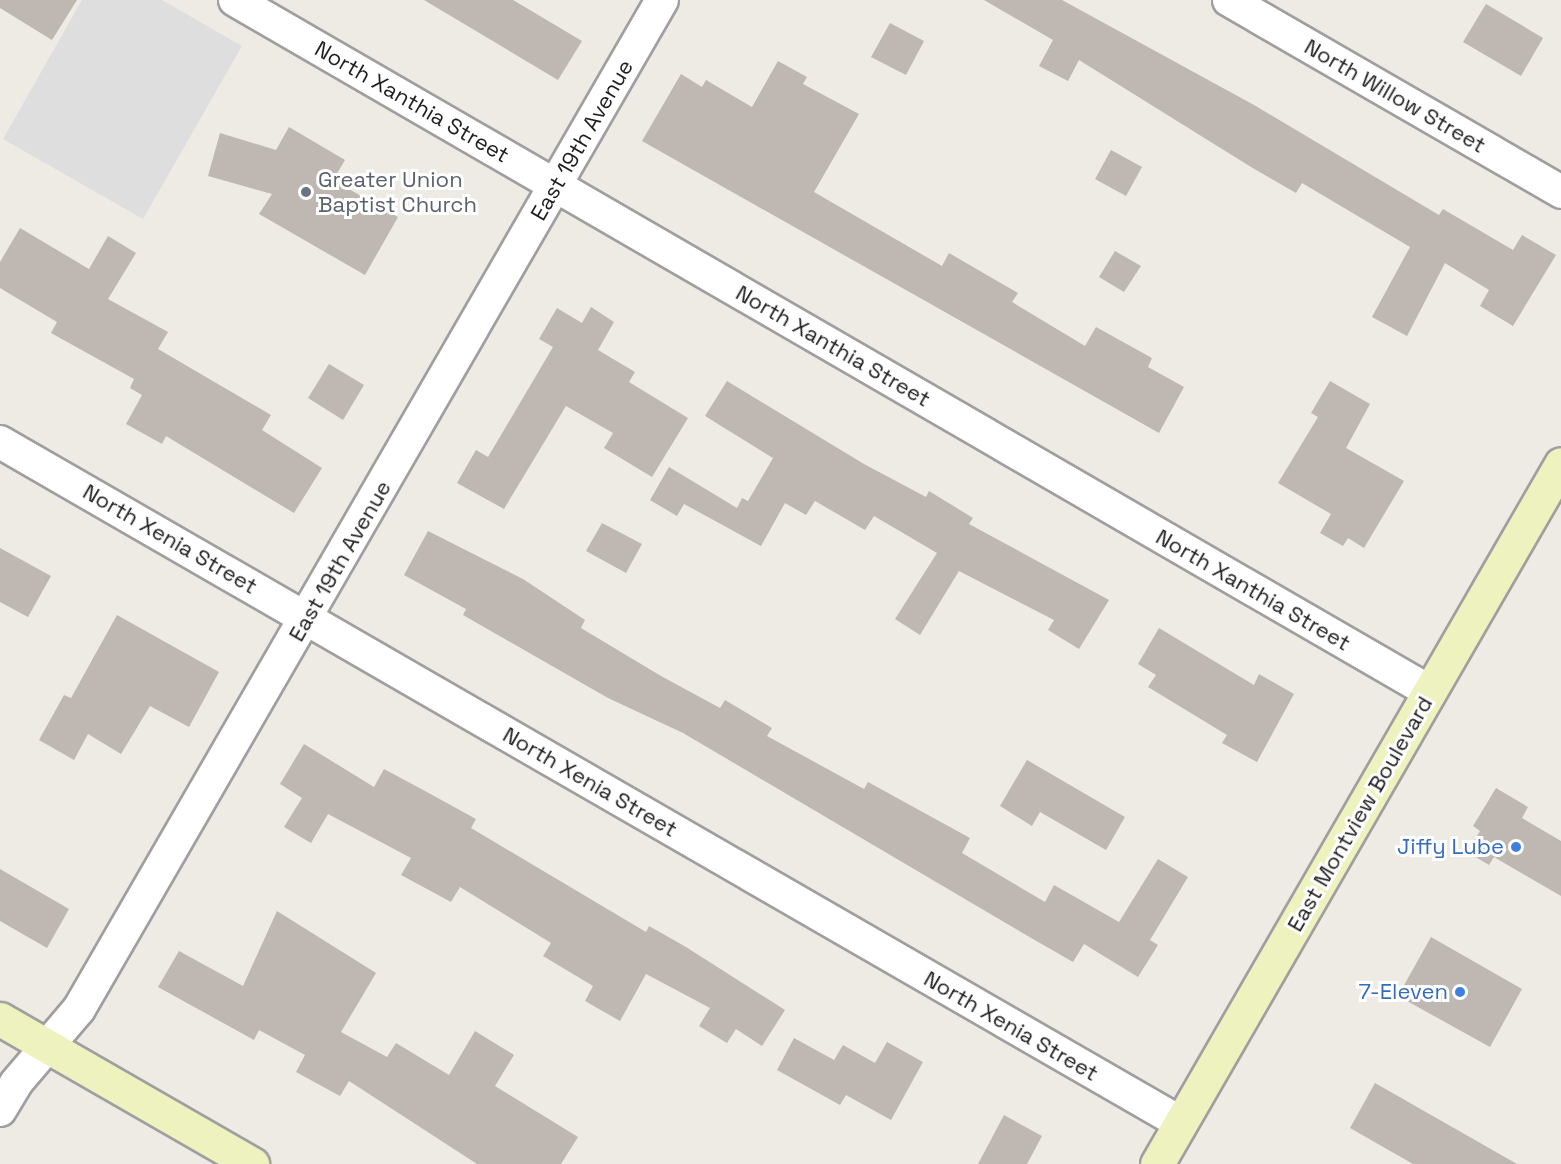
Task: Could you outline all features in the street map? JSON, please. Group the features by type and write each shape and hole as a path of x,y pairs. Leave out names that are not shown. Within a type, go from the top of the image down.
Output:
{"main road":[{"name":"East Montview Boulevard","path":"1157,1164 1559,474"},
{"path":"0,1019 252,1164"}],"street":[{"name":"North Xanthia Street","path":"235,0 1430,692"},
{"name":"East 19th Avenue","path":"0,1110 46,1046 79,1009 307,618 662,0"},
{"name":"North Willow Street","path":"1229,0 1561,192"},
{"name":"North Xenia Street","path":"0,442 1180,1124"}],"shaded area":[{"path":"82,0 162,0 242,46 143,219 3,139"}],"building":[{"path":"0,0 77,0 52,40 0,8"},
{"path":"424,0 513,0 582,41 558,80"},
{"path":"984,0 1062,0 1254,105 1439,215 1443,209 1513,250 1522,235 1556,255 1513,326 1480,306 1489,290 1445,263 1407,336 1372,317 1410,247 1302,183 1296,193 1079,60 1068,81 1039,66 1053,40"},
{"path":"1486,4 1543,38 1521,76 1463,42"},
{"path":"890,23 924,41 906,75 871,57"},
{"path":"778,61 807,77 803,84 859,114 814,192 942,266 949,253 1018,293 1012,302 1085,346 1096,327 1152,358 1148,367 1184,387 1159,433 642,141 681,74 702,87 706,80 752,107"},
{"path":"289,127 345,160 333,180 398,217 365,275 259,214 272,194 208,176 220,133 276,150"},
{"path":"1111,150 1142,167 1126,196 1095,179"},
{"path":"20,228 89,269 108,236 136,253 108,299 168,332 158,349 271,415 262,430 322,468 294,513 166,436 162,444 126,424 142,395 130,388 134,379 51,333 57,322 0,288 0,262"},
{"path":"1115,251 1141,266 1124,292 1099,277"},
{"path":"591,307 614,322 598,350 635,372 629,382 688,418 652,477 604,448 613,433 566,406 504,509 457,483 476,450 488,457 553,347 539,339 557,308 582,323"},
{"path":"329,364 364,385 343,420 308,398"},
{"path":"727,381 864,464 926,497 929,491 973,518 969,524 1109,600 1079,649 1048,630 1054,620 959,571 920,635 895,619 937,553 874,516 865,530 815,501 806,515 785,503 761,546 684,504 677,516 650,500 669,467 737,508 742,498 748,501 773,458 705,416"},
{"path":"1330,381 1370,404 1346,448 1404,481 1364,548 1348,538 1343,546 1320,533 1331,514 1278,483 1318,417 1311,413"},
{"path":"602,523 642,544 626,573 586,551"},
{"path":"428,531 523,579 585,620 581,628 661,676 720,708 725,700 772,728 767,736 864,789 868,782 970,838 962,853 1045,902 1054,885 1119,922 1158,859 1188,877 1150,940 1158,945 1138,977 1084,944 1073,962 683,733 608,698 463,615 466,609 404,575"},
{"path":"0,548 51,576 28,617 0,602"},
{"path":"117,615 219,672 189,727 150,706 121,754 88,734 74,760 39,740 64,695 71,698"},
{"path":"1159,628 1254,685 1259,674 1294,694 1257,762 1222,743 1227,735 1148,687 1156,675 1138,664"},
{"path":"304,744 374,787 384,769 476,819 471,828 646,932 649,926 686,947 785,1010 762,1046 736,1029 727,1043 699,1026 710,1008 646,974 620,1021 585,1001 593,986 543,956 551,943 460,887 451,902 401,875 411,858 328,814 311,843 284,827 302,798 280,784"},
{"path":"1027,760 1125,817 1106,850 1040,812 1032,826 1000,806"},
{"name":"Jiffy Lube","path":"1496,788 1528,807 1522,818 1561,841 1561,896 1494,857 1489,865 1467,852 1480,831 1473,826"},
{"path":"0,869 69,909 47,948 0,921"},
{"path":"277,911 376,973 341,1032 387,1057 396,1043 449,1075 475,1031 514,1055 495,1086 578,1137 561,1164 477,1164 349,1081 340,1096 296,1072 305,1055 259,1030 254,1040 158,987 179,951 243,986"},
{"name":"7-Eleven","path":"1431,937 1522,989 1490,1047 1398,996"},
{"path":"794,1038 834,1060 843,1045 875,1063 887,1042 923,1062 891,1120 846,1095 840,1105 777,1070"},
{"path":"1375,1083 1517,1164 1413,1164 1350,1128"},
{"path":"1004,1115 1042,1136 1027,1164 978,1164"}],"place":[{"name":"Greater Union Baptist Church","path":"306,192"},
{"name":"Jiffy Lube","path":"1516,847"},
{"name":"7-Eleven","path":"1460,992"}]}
